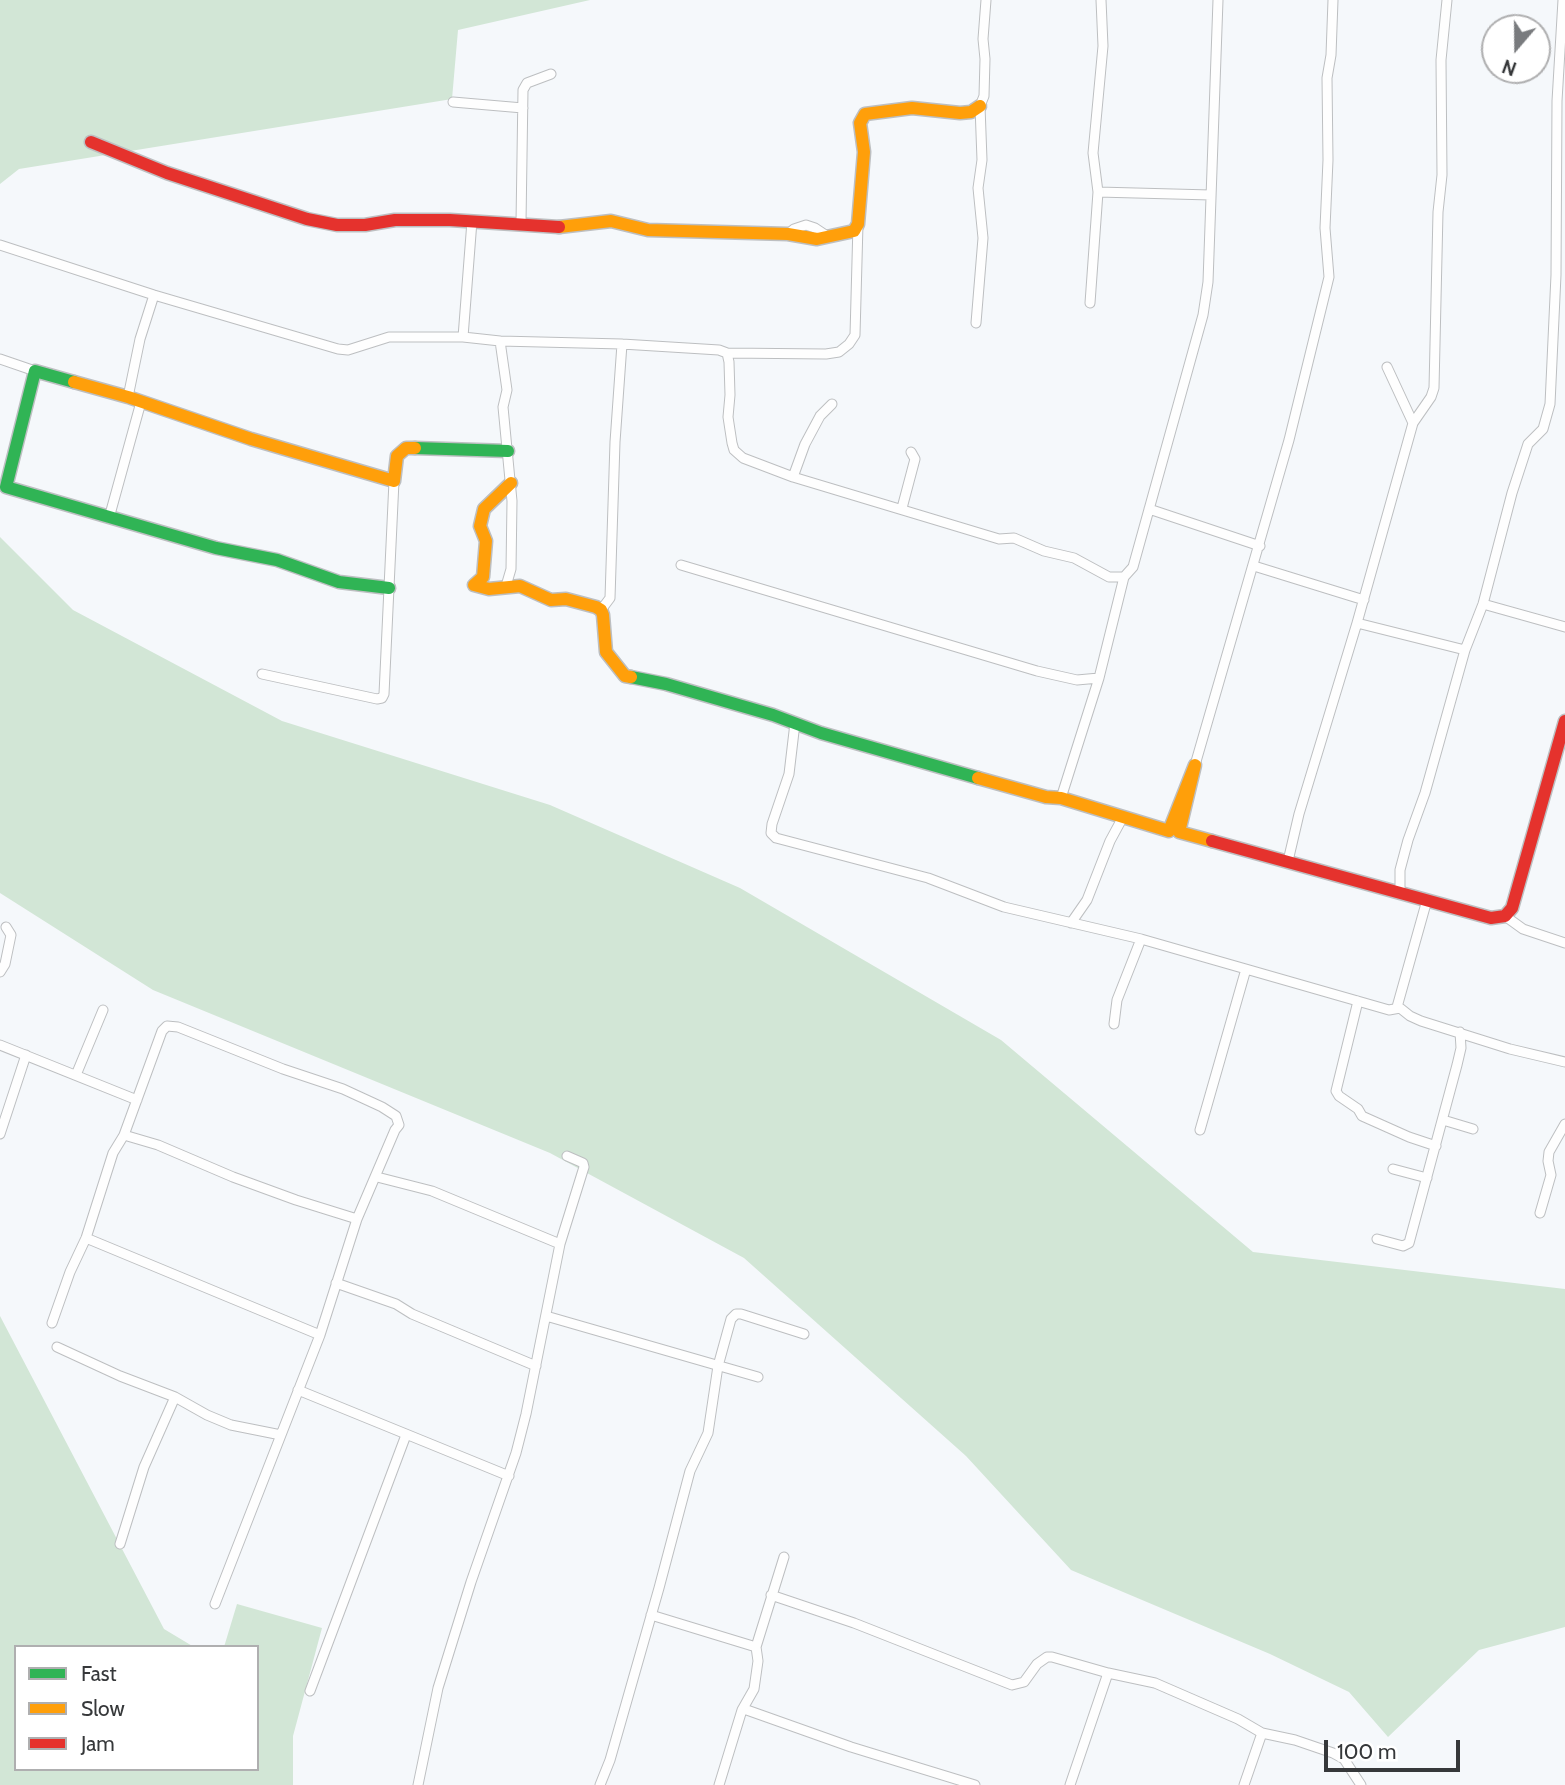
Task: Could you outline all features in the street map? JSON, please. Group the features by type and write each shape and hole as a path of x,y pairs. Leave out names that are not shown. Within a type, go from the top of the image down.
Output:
{"street":[{"path":"976,323 983,238 978,188 982,160 980,106 984,96 983,39 986,0"},
{"path":"1090,303 1098,192 1093,153 1103,46 1101,0"},
{"path":"1060,798 1099,678 1124,577 1133,567 1203,315 1208,282 1218,0"},
{"path":"1333,0 1331,55 1327,79 1325,228 1329,277 1289,440 1195,765 1179,832 1491,918 1505,916 1512,908 1564,729"},
{"path":"1287,862 1413,423 1434,388 1438,212 1442,175 1441,60 1447,0"},
{"path":"1400,893 1400,870 1405,850 1428,782 1465,650 1483,604 1512,493 1528,444 1543,429 1550,404 1556,275 1557,101 1563,0"},
{"path":"521,223 523,90 527,83 551,74"},
{"path":"453,102 523,108"},
{"path":"0,245 154,295 344,349 354,349 389,337 463,337 500,341 622,344 719,350 727,353 826,354 839,352 855,335 858,224 864,152 861,137 862,116 878,111 912,108 960,113 971,112 980,106"},
{"path":"91,142 167,173 307,219 337,225 365,225 395,220 521,223 562,227 611,221 659,231 788,234 809,239 854,231 858,224"},
{"path":"1098,192 1211,195"},
{"path":"463,337 472,221"},
{"path":"128,397 140,339 154,295"},
{"path":"500,341 506,390 503,407 511,483 511,569 504,587"},
{"path":"622,344 615,442 610,598 601,610 606,652 625,676 666,684 1169,831 1195,765"},
{"path":"727,353 730,395 728,418 734,450 743,458 793,477 999,539 1014,538 1044,551 1074,558 1108,577 1124,577"},
{"path":"0,359 128,397 251,439 394,481"},
{"path":"1387,367 1413,423"},
{"path":"35,371 6,486 10,490 216,548 277,560 339,582 389,588"},
{"path":"109,518 141,402"},
{"path":"793,477 805,444 820,416 832,404"},
{"path":"262,674 382,698 397,456 406,448 508,451"},
{"path":"902,508 915,459 911,452"},
{"path":"511,483 484,509 480,526 486,541 483,577 474,585 481,589 520,586 546,598 589,604 601,610"},
{"path":"1149,509 1260,546"},
{"path":"681,565 1037,671 1077,680 1099,678"},
{"path":"1254,566 1364,600"},
{"path":"511,569 520,586"},
{"path":"1483,604 1565,627"},
{"path":"1357,623 1465,650"},
{"path":"796,723 789,774 772,824 771,833 776,838 928,878 1004,908 1141,939 1389,1010 1397,1007"},
{"path":"1071,923 1087,900 1110,841 1123,817"},
{"path":"1397,1007 1427,900"},
{"path":"1505,916 1523,929 1565,943"},
{"path":"0,972 5,964 10,935 6,927"},
{"path":"1114,1024 1117,1000 1141,939"},
{"path":"1199,1130 1246,969"},
{"path":"1359,1001 1336,1091 1358,1109 1362,1116 1409,1138 1436,1146"},
{"path":"1397,1007 1421,1021 1518,1051 1565,1062"},
{"path":"76,1075 103,1010"},
{"path":"52,1323 70,1272 86,1238 113,1153 124,1135 162,1031 167,1026 178,1027 283,1069 343,1089 396,1116 399,1125 357,1219 320,1335 215,1604"},
{"path":"1377,1239 1403,1246 1409,1243 1461,1048 1460,1032"},
{"path":"0,1045 137,1100"},
{"path":"0,1134 26,1055"},
{"path":"1443,1120 1473,1129"},
{"path":"1540,1213 1550,1185 1549,1152 1565,1124"},
{"path":"124,1135 158,1145 233,1177 357,1219"},
{"path":"418,1785 438,1688 471,1582 509,1476 526,1414 560,1244 584,1167 583,1163 567,1156"},
{"path":"1393,1169 1427,1178"},
{"path":"377,1177 432,1191 560,1244"},
{"path":"86,1238 320,1335"},
{"path":"336,1283 396,1304 412,1314 536,1366"},
{"path":"600,1785 610,1760 690,1471 708,1433 718,1366 731,1319 736,1314 804,1334"},
{"path":"546,1316 758,1377"},
{"path":"57,1347 120,1376 175,1396 207,1415 231,1425 281,1435"},
{"path":"298,1390 509,1476"},
{"path":"120,1544 145,1466 175,1396"},
{"path":"310,1691 406,1435"},
{"path":"719,1785 744,1709 751,1698 757,1673 756,1647 783,1556"},
{"path":"771,1595 854,1623 1012,1685 1024,1682 1037,1664 1047,1657 1154,1683 1238,1719 1262,1733 1295,1740 1344,1759 1361,1785"},
{"path":"651,1615 756,1647"},
{"path":"1070,1785 1108,1673"},
{"path":"744,1709 851,1748 975,1785"},
{"path":"1244,1785 1262,1733"}],"green space":[{"path":"0,0 590,0 458,30 452,99 19,169 0,184"},
{"path":"0,537 73,610 282,721 550,805 740,888 1001,1040 1253,1252 1565,1289 1565,1627 1479,1650 1388,1737 1349,1692 1270,1654 1071,1570 966,1456 744,1258 550,1153 153,990 0,893"},
{"path":"0,1316 164,1629 191,1645 14,1645 14,1771 259,1771 259,1645 225,1645 237,1604 322,1628 293,1736 293,1785 0,1785"}],"traffic: fast":[{"path":"74,382 35,371 6,487 216,548 277,560 339,582 389,588"},
{"path":"415,448 508,451"},
{"path":"631,677 666,684 773,715 821,733 978,778"}],"traffic: slow":[{"path":"559,227 611,221 648,230 788,234 817,239 854,231 858,224 864,152 860,123 865,114 912,108 960,113 971,112 980,106"},
{"path":"74,382 128,397 251,439 394,481 397,456 406,448 415,448"},
{"path":"511,483 484,509 480,526 486,541 483,577 474,585 489,589 520,586 551,600 566,599 596,607 603,615 606,652 625,676 631,677"},
{"path":"978,778 1046,797 1061,798 1169,831 1195,765 1179,832 1212,841"}],"traffic: jam":[{"path":"91,142 167,173 307,219 337,225 365,225 395,220 450,220 559,227"},
{"path":"1212,841 1491,918 1505,916 1512,908 1565,721"}]}
